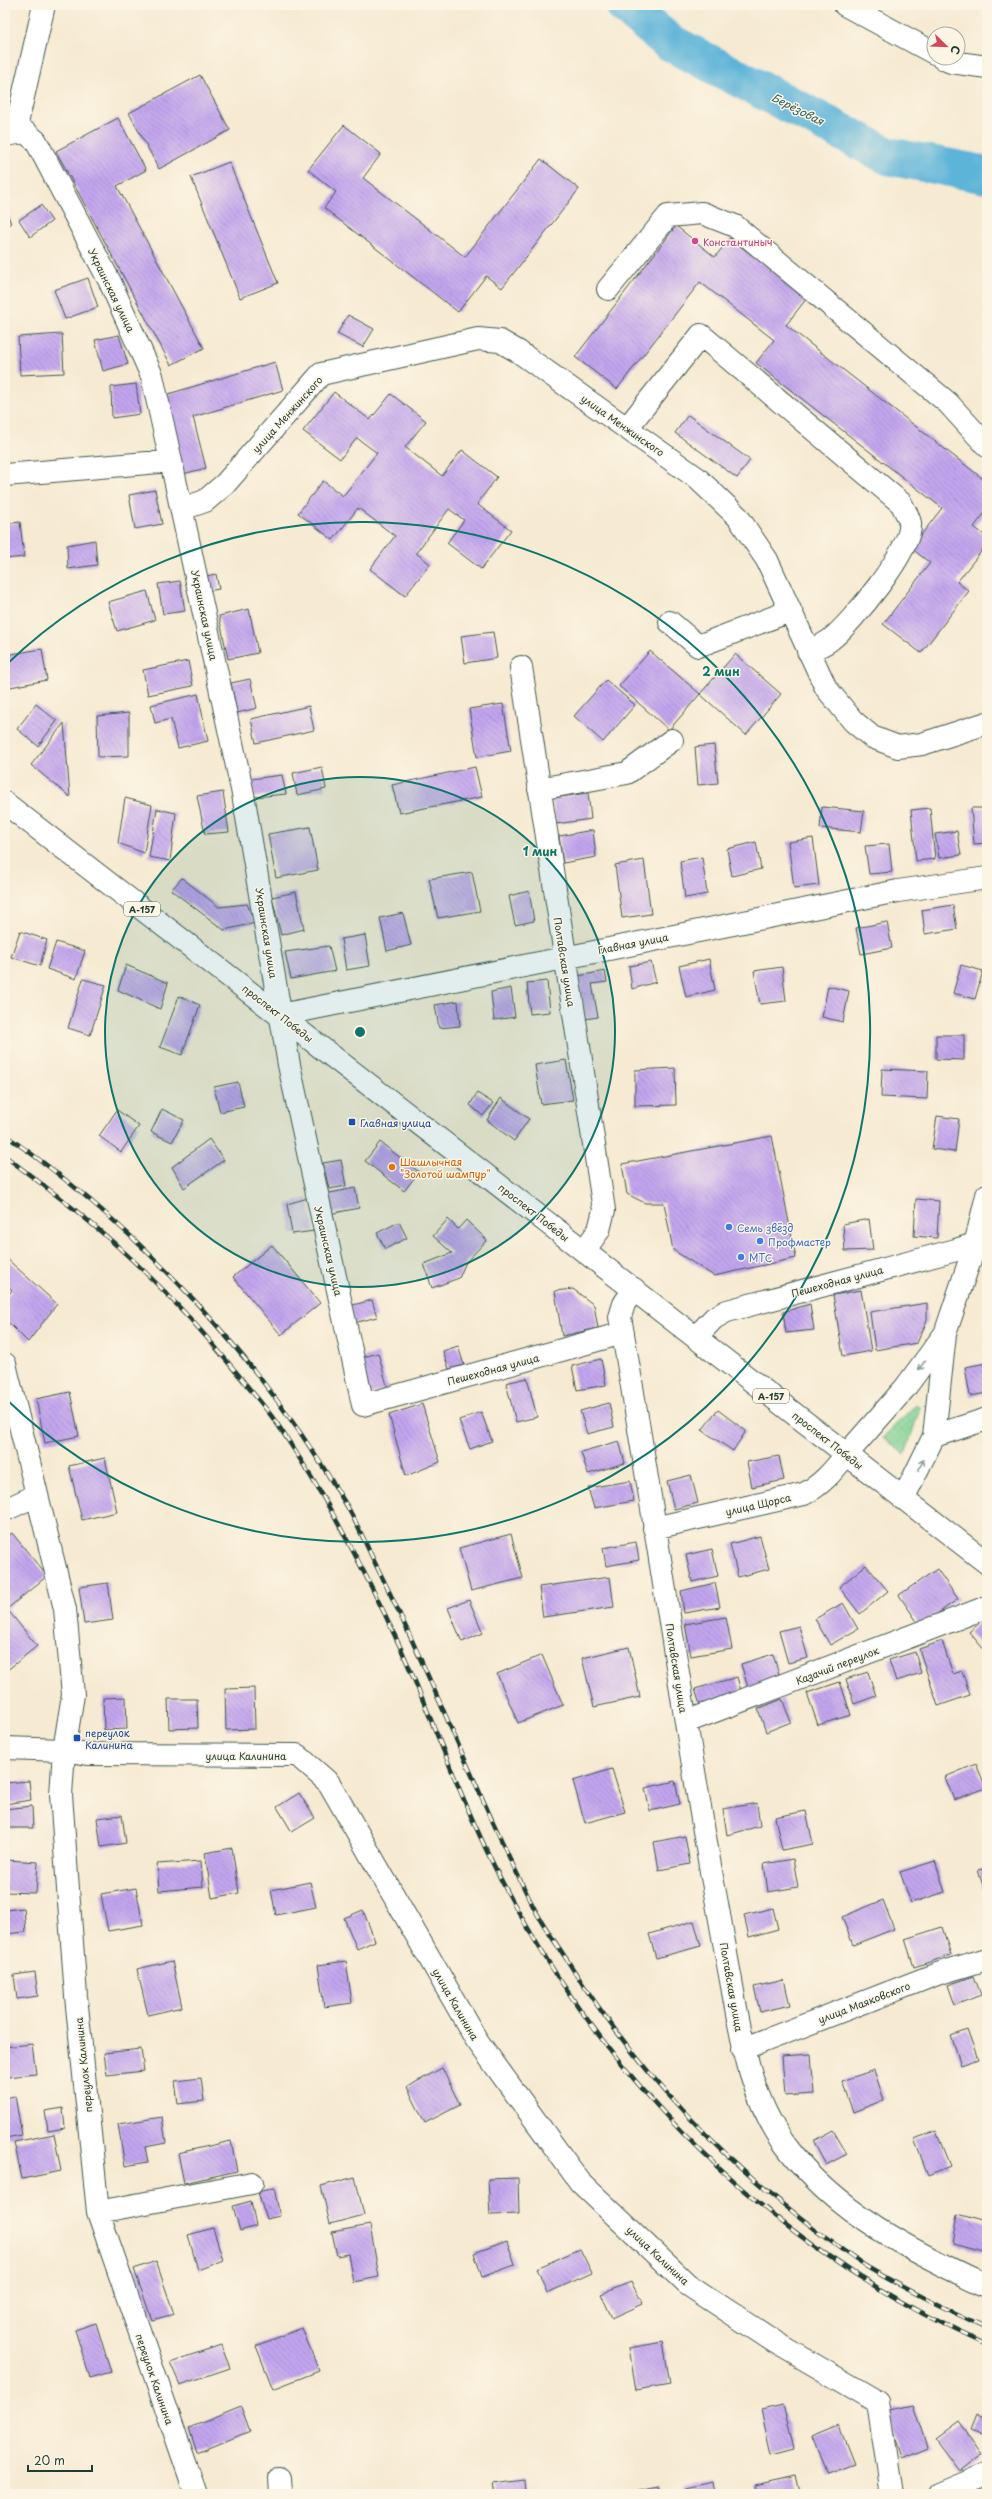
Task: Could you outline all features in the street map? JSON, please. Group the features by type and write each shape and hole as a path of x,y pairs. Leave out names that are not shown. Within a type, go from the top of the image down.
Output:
{"street":[{"path":"15,133 44,5"},
{"path":"845,5 926,50"},
{"path":"966,64 987,67"},
{"name":"Украинская улица","path":"15,133 36,141 110,282 152,376 243,794 280,1015 313,1181 363,1405"},
{"path":"608,289 668,216 702,213 735,226 948,403 987,446"},
{"path":"627,428 701,335 901,503 910,524 906,544 893,566 846,625 829,641 808,651"},
{"name":"улица Менжинского","path":"182,509 205,501 224,484 321,374 478,339 500,341 519,352 697,478 738,517 767,560 826,688 853,721 872,737 898,747 916,745 987,723"},
{"path":"5,475 171,462"},
{"path":"670,622 698,646 790,611"},
{"name":"Полтавская улица","path":"521,667 604,1210 599,1230 584,1250"},
{"path":"539,789 627,773 672,740"},
{"name":"проспект Победы","path":"5,803 987,1563"},
{"name":"Главная улица","path":"280,1015 564,956 898,892 987,878"},
{"path":"903,1499 934,1436 945,1334 981,1242 987,1194"},
{"name":"Пешеходная улица","path":"696,1337 714,1318 728,1311 981,1242"},
{"name":"Полтавская улица","path":"634,1289 624,1304 620,1317 686,1722 743,2049 757,2095 785,2145 828,2193 873,2226 934,2262 987,2286"},
{"name":"Пешеходная улица","path":"363,1405 623,1333"},
{"name":"улица Щорса","path":"654,1528 804,1494 818,1487 905,1388 945,1334"},
{"name":"переулок Калинина","path":"5,1364 64,1609 74,1695 64,1750 61,1795 75,1988 98,2212 196,2494"},
{"path":"934,1436 987,1419"},
{"path":"5,1510 37,1495"},
{"name":"Казачий переулок","path":"686,1722 987,1607"},
{"name":"улица Калинина","path":"5,1748 64,1750 88,1754 297,1755 329,1784 476,2039 580,2182 687,2284 775,2342 878,2402 892,2494"},
{"name":"улица Маяковского","path":"743,2049 937,1974 987,1959"},
{"path":"98,2212 252,2183"},
{"path":"939,2494 987,2474"}],"green space":[{"path":"916,1404 920,1408 905,1455 883,1437"}],"building":[{"path":"200,75 230,130 159,169 129,113"},
{"path":"118,118 146,170 117,186 204,348 171,365 56,151"},
{"path":"344,125 381,154 363,178 465,257 541,159 579,189 502,288 486,276 458,312 324,208 336,192 308,170"},
{"path":"229,162 278,283 240,298 191,177"},
{"path":"41,205 52,221 30,237 19,220"},
{"path":"5,207 11,224 5,226"},
{"path":"676,226 715,257 730,238 807,298 786,325 987,482 987,510 974,527 987,537 987,544 957,582 969,591 921,653 883,624 930,563 911,548 942,508 756,363 774,340 700,282 617,389 575,357"},
{"path":"88,278 98,307 65,319 54,290"},
{"path":"348,315 374,329 363,347 337,334"},
{"path":"62,334 64,373 20,375 18,337"},
{"path":"119,335 128,364 103,371 95,340"},
{"path":"275,362 283,390 193,417 206,468 183,474 165,395"},
{"path":"136,384 140,414 112,418 111,387"},
{"path":"334,392 370,420 391,394 426,421 405,447 442,476 462,450 497,477 477,504 511,530 481,569 447,543 464,520 449,509 416,553 430,564 405,596 370,569 395,536 358,508 333,540 298,513 323,481 343,496 377,453 357,438 340,459 303,431"},
{"path":"688,415 750,460 737,478 675,433"},
{"path":"155,490 162,524 135,529 129,495"},
{"path":"20,522 24,557 5,559 5,524"},
{"path":"95,540 97,565 68,569 67,545"},
{"path":"216,574 219,589 208,591 206,576"},
{"path":"180,581 185,611 163,614 158,584"},
{"path":"147,591 155,620 117,631 108,602"},
{"path":"249,609 258,653 228,659 219,616"},
{"path":"493,632 497,658 465,663 461,636"},
{"path":"42,649 47,680 5,688 5,655"},
{"path":"650,651 700,694 669,730 619,686"},
{"path":"735,654 781,694 746,735 700,694"},
{"path":"188,661 193,686 148,695 143,670"},
{"path":"250,679 257,708 237,713 231,683"},
{"path":"606,680 635,705 603,742 574,716"},
{"path":"198,694 208,741 178,748 171,719 155,723 151,705"},
{"path":"36,704 57,721 38,746 17,729"},
{"path":"503,704 511,751 477,757 469,709"},
{"path":"309,706 314,730 256,743 251,719"},
{"path":"129,713 129,756 98,757 97,716"},
{"path":"64,723 70,797 31,765"},
{"path":"714,745 718,783 698,785 695,747"},
{"path":"322,767 326,789 297,795 293,773"},
{"path":"475,767 482,797 399,813 392,785"},
{"path":"282,775 286,794 255,797 251,779"},
{"path":"223,792 229,832 205,834 197,796"},
{"path":"588,793 591,819 556,824 552,798"},
{"path":"125,798 152,805 144,853 118,843"},
{"path":"822,807 864,811 861,832 820,828"},
{"path":"930,808 935,859 916,861 911,810"},
{"path":"971,808 987,808 987,843 974,844"},
{"path":"157,809 176,813 170,861 149,857"},
{"path":"310,827 318,870 276,878 268,834"},
{"path":"593,830 596,857 563,863 559,836"},
{"path":"957,831 961,855 939,858 935,834"},
{"path":"813,838 819,885 794,888 788,842"},
{"path":"756,842 761,869 732,876 727,849"},
{"path":"889,844 892,872 869,874 865,846"},
{"path":"702,857 707,894 685,898 680,861"},
{"path":"644,860 651,914 622,918 615,865"},
{"path":"472,872 480,911 438,918 429,879"},
{"path":"182,878 219,907 247,904 255,923 224,930 171,890"},
{"path":"529,891 534,921 515,925 509,896"},
{"path":"296,892 304,929 281,935 272,897"},
{"path":"953,905 957,929 925,934 922,910"},
{"path":"403,913 411,945 387,951 380,918"},
{"path":"887,922 892,948 861,954 856,928"},
{"path":"20,931 47,940 40,966 11,957"},
{"path":"365,935 370,966 346,970 341,939"},
{"path":"56,942 85,951 76,979 47,969"},
{"path":"329,946 335,971 291,979 285,952"},
{"path":"709,959 715,990 686,997 679,966"},
{"path":"651,962 656,982 632,989 629,966"},
{"path":"126,965 168,983 160,1009 118,990"},
{"path":"961,965 983,971 975,999 953,993"},
{"path":"782,967 786,1001 760,1004 754,971"},
{"path":"605,971 607,982 592,984 598,1017 585,1019 578,976"},
{"path":"83,979 106,985 90,1035 68,1028"},
{"path":"547,981 550,1012 530,1014 527,983"},
{"path":"828,986 849,991 843,1022 822,1017"},
{"path":"511,988 515,1017 494,1020 491,992"},
{"path":"179,996 200,1005 182,1055 160,1047"},
{"path":"458,1001 460,1026 439,1028 435,1005"},
{"path":"936,1035 964,1035 964,1060 936,1059"},
{"path":"566,1060 573,1100 541,1104 535,1065"},
{"path":"675,1068 676,1105 635,1106 635,1070"},
{"path":"882,1069 928,1071 927,1099 881,1097"},
{"path":"238,1082 244,1107 220,1112 214,1087"},
{"path":"477,1093 493,1103 483,1116 470,1105"},
{"path":"501,1098 529,1119 514,1141 487,1120"},
{"path":"162,1109 184,1120 172,1142 151,1132"},
{"path":"117,1110 139,1126 121,1152 99,1136"},
{"path":"937,1116 959,1119 955,1152 932,1149"},
{"name":"Семь звёзд","path":"772,1136 796,1258 714,1276 673,1250 664,1203 645,1203 627,1194 622,1164"},
{"path":"209,1139 224,1160 184,1188 172,1167"},
{"name":"Шашлычная \"Золотой шампур\"","path":"380,1142 419,1172 404,1191 365,1161"},
{"path":"341,1160 346,1186 329,1189 323,1163"},
{"path":"355,1188 359,1208 329,1214 325,1194"},
{"path":"308,1198 314,1231 292,1234 287,1204"},
{"path":"916,1199 939,1201 937,1238 914,1236"},
{"path":"448,1219 458,1229 466,1220 487,1240 466,1262 459,1278 432,1288 424,1264 452,1253 433,1236"},
{"path":"869,1219 873,1250 845,1251 843,1224"},
{"path":"399,1222 407,1238 385,1249 377,1233"},
{"path":"272,1245 320,1303 281,1335 233,1277"},
{"path":"5,1257 57,1304 28,1342 5,1319 5,1300 12,1290 5,1283"},
{"path":"573,1289 594,1305 598,1328 562,1336 555,1291"},
{"path":"861,1290 871,1351 843,1356 833,1295"},
{"path":"372,1300 377,1317 354,1323 349,1306"},
{"path":"927,1303 927,1321 917,1343 875,1350 870,1312"},
{"path":"810,1304 814,1330 786,1333 783,1312"},
{"path":"458,1346 464,1365 449,1369 443,1351"},
{"path":"378,1353 388,1389 367,1395 357,1359"},
{"path":"601,1359 606,1385 577,1390 572,1366"},
{"path":"987,1363 987,1393 970,1396 965,1367"},
{"path":"527,1378 537,1417 516,1422 506,1383"},
{"path":"70,1392 79,1436 45,1443 36,1399"},
{"path":"609,1403 614,1427 587,1434 580,1411"},
{"path":"422,1404 440,1462 406,1476 389,1415"},
{"path":"718,1410 746,1431 733,1451 702,1430"},
{"path":"481,1412 492,1441 470,1449 459,1420"},
{"path":"619,1441 625,1463 588,1474 581,1452"},
{"path":"779,1456 784,1480 752,1487 747,1462"},
{"path":"105,1458 117,1512 82,1520 69,1466"},
{"path":"691,1475 698,1503 674,1509 667,1481"},
{"path":"630,1481 634,1501 594,1508 588,1488"},
{"path":"12,1533 47,1576 7,1609 37,1646 5,1672 5,1538"},
{"path":"511,1534 523,1578 471,1591 459,1548"},
{"path":"760,1536 769,1569 738,1577 730,1544"},
{"path":"636,1542 639,1560 606,1566 603,1548"},
{"path":"712,1549 718,1576 692,1582 686,1555"},
{"path":"866,1565 888,1591 860,1614 839,1587"},
{"path":"937,1569 958,1599 920,1626 899,1595"},
{"path":"610,1577 614,1607 543,1617 539,1587"},
{"path":"108,1583 113,1620 84,1624 79,1587"},
{"path":"715,1583 720,1607 684,1613 681,1591"},
{"path":"469,1600 483,1633 462,1642 448,1608"},
{"path":"843,1603 858,1629 830,1645 815,1619"},
{"path":"726,1617 732,1649 691,1656 685,1624"},
{"path":"985,1618 987,1620 987,1653 969,1632"},
{"path":"799,1626 808,1658 788,1663 779,1631"},
{"path":"942,1641 953,1674 962,1671 970,1695 938,1706 919,1649"},
{"path":"629,1647 640,1697 594,1707 582,1658"},
{"path":"915,1652 921,1673 896,1681 889,1660"},
{"path":"773,1654 780,1678 748,1688 741,1664"},
{"path":"542,1655 563,1705 518,1723 497,1674"},
{"path":"868,1672 876,1696 854,1704 846,1679"},
{"path":"737,1677 741,1691 701,1708 695,1689"},
{"path":"840,1682 851,1715 818,1725 807,1693"},
{"path":"254,1688 255,1729 226,1730 225,1689"},
{"path":"126,1697 127,1729 104,1730 103,1698"},
{"path":"168,1699 197,1699 198,1728 169,1729"},
{"path":"782,1699 791,1722 766,1732 758,1709"},
{"path":"976,1764 986,1788 954,1800 945,1777"},
{"path":"612,1769 625,1812 585,1823 573,1781"},
{"path":"29,1781 31,1800 5,1804 5,1783"},
{"path":"675,1781 680,1804 650,1811 645,1788"},
{"path":"299,1793 315,1818 292,1832 277,1807"},
{"path":"757,1803 760,1826 727,1835 723,1809"},
{"path":"32,1806 33,1828 7,1828 5,1809"},
{"path":"806,1811 813,1844 782,1850 775,1817"},
{"path":"122,1815 126,1843 101,1847 97,1818"},
{"path":"685,1836 690,1864 659,1870 654,1842"},
{"path":"232,1848 239,1893 212,1898 205,1853"},
{"path":"793,1859 798,1887 768,1892 764,1864"},
{"path":"6,1860 38,1862 36,1893 5,1892"},
{"path":"201,1861 203,1887 159,1891 157,1864"},
{"path":"935,1861 945,1892 911,1903 900,1872"},
{"path":"987,1868 987,1898 978,1870"},
{"path":"310,1882 316,1907 276,1915 271,1890"},
{"path":"136,1888 143,1925 108,1931 101,1894"},
{"path":"883,1900 894,1929 853,1945 842,1917"},
{"path":"24,1908 26,1932 5,1934 5,1910"},
{"path":"773,1908 778,1929 749,1937 744,1915"},
{"path":"363,1910 375,1941 357,1949 344,1918"},
{"path":"694,1921 701,1946 656,1958 649,1934"},
{"path":"942,1927 951,1955 914,1967 905,1939"},
{"path":"172,1961 182,2007 148,2015 137,1969"},
{"path":"346,1961 352,2003 324,2007 318,1965"},
{"path":"35,1972 38,1996 17,1999 14,1975"},
{"path":"974,1976 981,1995 955,2005 948,1985"},
{"path":"784,1980 790,2005 760,2012 754,1987"},
{"path":"967,2029 978,2059 961,2065 951,2035"},
{"path":"32,2044 36,2074 7,2077 5,2047"},
{"path":"141,2049 144,2071 107,2075 104,2053"},
{"path":"811,2054 814,2094 785,2096 782,2056"},
{"path":"442,2068 460,2105 425,2123 407,2087"},
{"path":"874,2070 884,2100 853,2112 842,2081"},
{"path":"201,2078 204,2101 178,2104 175,2081"},
{"path":"15,2096 22,2135 5,2138 5,2098"},
{"path":"63,2108 65,2128 48,2131 45,2111"},
{"path":"162,2117 166,2143 145,2147 148,2162 125,2166 118,2124"},
{"path":"833,2130 847,2154 826,2165 813,2141"},
{"path":"936,2131 950,2166 928,2175 914,2139"},
{"path":"54,2134 61,2171 22,2179 14,2142"},
{"path":"231,2141 237,2171 184,2183 178,2153"},
{"path":"355,2177 364,2215 330,2224 321,2186"},
{"path":"518,2178 519,2214 490,2215 488,2179"},
{"path":"274,2188 280,2216 266,2219 258,2192"},
{"path":"251,2201 256,2226 240,2231 233,2206"},
{"path":"958,2214 987,2222 986,2253 953,2244"},
{"path":"370,2225 379,2277 353,2282 348,2254 337,2256 332,2232"},
{"path":"213,2228 223,2260 198,2270 188,2235"},
{"path":"507,2241 515,2265 482,2277 474,2253"},
{"path":"580,2249 592,2273 547,2293 537,2268"},
{"path":"156,2261 174,2314 152,2320 134,2269"},
{"path":"631,2282 643,2304 612,2318 601,2294"},
{"path":"96,2323 111,2372 90,2378 75,2330"},
{"path":"302,2328 319,2371 273,2389 256,2346"},
{"path":"663,2342 670,2384 636,2390 629,2348"},
{"path":"221,2345 230,2368 180,2385 170,2362"},
{"path":"783,2405 794,2448 771,2454 761,2410"},
{"path":"914,2405 928,2447 902,2458 886,2411"},
{"path":"241,2407 250,2431 197,2453 189,2428"},
{"path":"978,2414 987,2418 987,2435 972,2429"},
{"path":"960,2421 983,2453 960,2471 936,2439"},
{"path":"839,2426 854,2464 827,2474 812,2437"},
{"path":"795,2476 800,2494 756,2494 755,2485"},
{"path":"525,2480 526,2494 495,2494 493,2484"},
{"path":"713,2482 715,2494 685,2494 684,2488"},
{"path":"985,2483 987,2494 963,2494"},
{"path":"658,2486 660,2494 626,2494 626,2493"}],"waterway":[{"name":"Берёзовая","path":"624,5 669,42 888,156 987,175"}],"railway":[{"path":"5,1135 56,1172 104,1213 151,1256 196,1302 238,1351 277,1401 314,1453 347,1506 361,1533 420,1658 492,1821 535,1910 594,2001 621,2038 680,2107 712,2140 779,2201 841,2249 867,2267 941,2306 987,2328"},
{"path":"5,1156 86,1219 148,1275 187,1315 271,1415 280,1428 330,1509 375,1594 402,1651 485,1848 501,1880 518,1911 561,1981 608,2048 661,2109 717,2167 778,2219 844,2266 913,2308 987,2345"}],"place":[{"name":"Константиныч","path":"695,241"},
{"name":"Главная улица","path":"352,1122"},
{"name":"Шашлычная \"Золотой шампур\"","path":"392,1167"},
{"name":"Семь звёзд","path":"729,1227"},
{"name":"Профмастер","path":"760,1241"},
{"name":"МТС","path":"741,1257"},
{"name":"переулок Калинина","path":"77,1738"}]}
